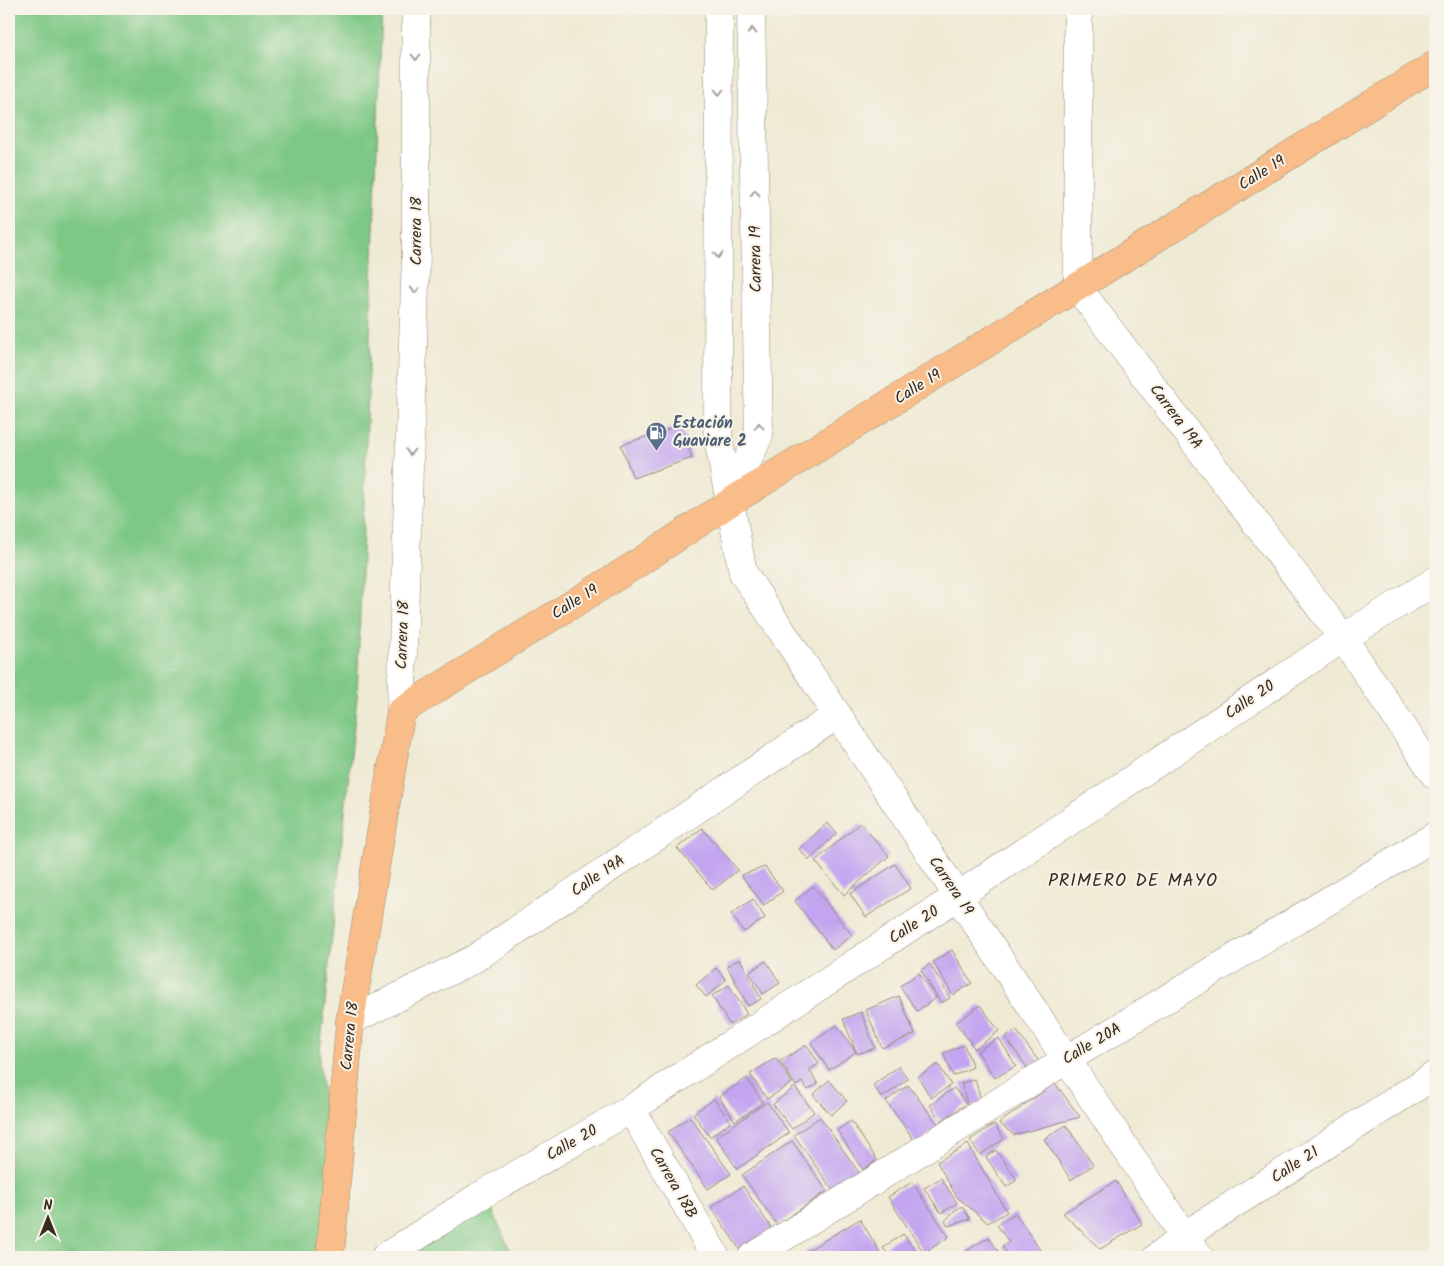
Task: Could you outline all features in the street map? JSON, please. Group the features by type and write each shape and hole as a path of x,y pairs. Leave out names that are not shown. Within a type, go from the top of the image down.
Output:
{"main road":[{"name":"Calle 19","path":"401,711 635,565 729,503 1435,65"},
{"name":"Carrera 18","path":"330,1257 350,1021 401,711"}],"street":[{"name":"Carrera 18","path":"401,711 416,253 416,9"},
{"name":"Carrera 19","path":"719,9 718,438 743,573 1192,1247"},
{"name":"Carrera 19","path":"729,503 759,435 752,9"},
{"path":"1078,9 1078,288"},
{"name":"Carrera 19A","path":"1078,288 1342,638 1435,775"},
{"name":"Calle 20","path":"385,1257 478,1197 631,1109 958,896 1342,638 1435,581"},
{"name":"Calle 19A","path":"350,1021 474,959 837,715"},
{"name":"Calle 20A","path":"752,1257 1066,1060 1435,836"},
{"name":"Calle 21","path":"1157,1257 1192,1247 1435,1075"},
{"name":"Carrera 18B","path":"631,1109 716,1257"}],"green space":[{"path":"9,9 382,9 357,697 319,1062 343,1257 9,1257"},
{"path":"490,1205 513,1257 369,1257"}],"building":[{"name":"Estación Guaviare 2","path":"681,425 692,458 633,478 621,445"},
{"path":"827,823 837,833 809,860 799,849"},
{"path":"860,823 889,856 844,895 815,861"},
{"path":"702,828 738,870 713,890 677,848"},
{"path":"895,864 911,888 866,917 850,894"},
{"path":"765,867 783,891 764,905 741,875"},
{"path":"813,886 852,935 833,950 795,901"},
{"path":"753,899 765,918 744,932 731,914"},
{"path":"952,950 972,983 953,995 933,962"},
{"path":"740,959 761,999 748,1006 727,966"},
{"path":"766,961 780,983 763,994 749,972"},
{"path":"930,964 950,998 941,1003 921,970"},
{"path":"716,968 726,980 706,997 696,985"},
{"path":"919,973 936,998 917,1011 900,986"},
{"path":"729,985 747,1014 730,1025 712,996"},
{"path":"899,996 915,1034 882,1048 866,1010"},
{"path":"980,1005 999,1031 975,1049 956,1023"},
{"path":"861,1012 875,1048 857,1054 843,1019"},
{"path":"837,1025 856,1052 829,1070 811,1043"},
{"path":"1016,1030 1040,1063 1029,1070 1005,1037"},
{"path":"999,1038 1016,1066 995,1078 977,1051"},
{"path":"807,1045 819,1064 809,1070 818,1084 808,1090 802,1082 796,1086 780,1061"},
{"path":"964,1045 973,1067 953,1076 943,1053"},
{"path":"776,1058 792,1083 767,1099 750,1074"},
{"path":"938,1064 951,1085 931,1098 918,1077"},
{"path":"899,1066 908,1079 882,1098 873,1085"},
{"path":"747,1078 763,1103 735,1121 719,1097"},
{"path":"975,1079 982,1103 968,1107 961,1083"},
{"path":"829,1080 847,1101 831,1115 813,1095"},
{"path":"1055,1083 1080,1117 1014,1135 999,1123"},
{"path":"908,1085 940,1127 917,1144 886,1101"},
{"path":"795,1087 814,1112 792,1129 773,1104"},
{"path":"954,1088 966,1104 941,1121 930,1105"},
{"path":"714,1099 731,1122 710,1137 693,1114"},
{"path":"767,1102 789,1133 737,1169 716,1137"},
{"path":"690,1117 731,1174 708,1189 668,1132"},
{"path":"820,1117 860,1174 834,1192 794,1135"},
{"path":"851,1121 877,1160 863,1170 837,1130"},
{"path":"994,1124 1004,1139 980,1155 970,1140"},
{"path":"1066,1125 1093,1165 1071,1180 1044,1139"},
{"path":"792,1141 827,1191 777,1225 742,1175"},
{"path":"968,1144 1007,1212 988,1223 957,1197 937,1162"},
{"path":"996,1150 1017,1180 1006,1187 986,1157"},
{"path":"941,1178 957,1203 941,1213 924,1188"},
{"path":"1116,1181 1142,1224 1100,1249 1063,1213"},
{"path":"912,1182 949,1237 924,1253 888,1197"},
{"path":"743,1186 772,1229 740,1250 711,1207"},
{"path":"962,1206 970,1219 948,1226 945,1221 954,1211"},
{"path":"1015,1213 1045,1257 1010,1257 1002,1246 1009,1242 997,1225"},
{"path":"860,1219 883,1257 808,1257 805,1252"},
{"path":"903,1234 921,1257 890,1257 883,1248"},
{"path":"989,1237 1002,1257 970,1257 966,1251"}],"place":[{"name":"Estación Guaviare 2","path":"657,451"}],"district":[{"name":"PRIMERO DE MAYO","path":"1133,881"}]}
